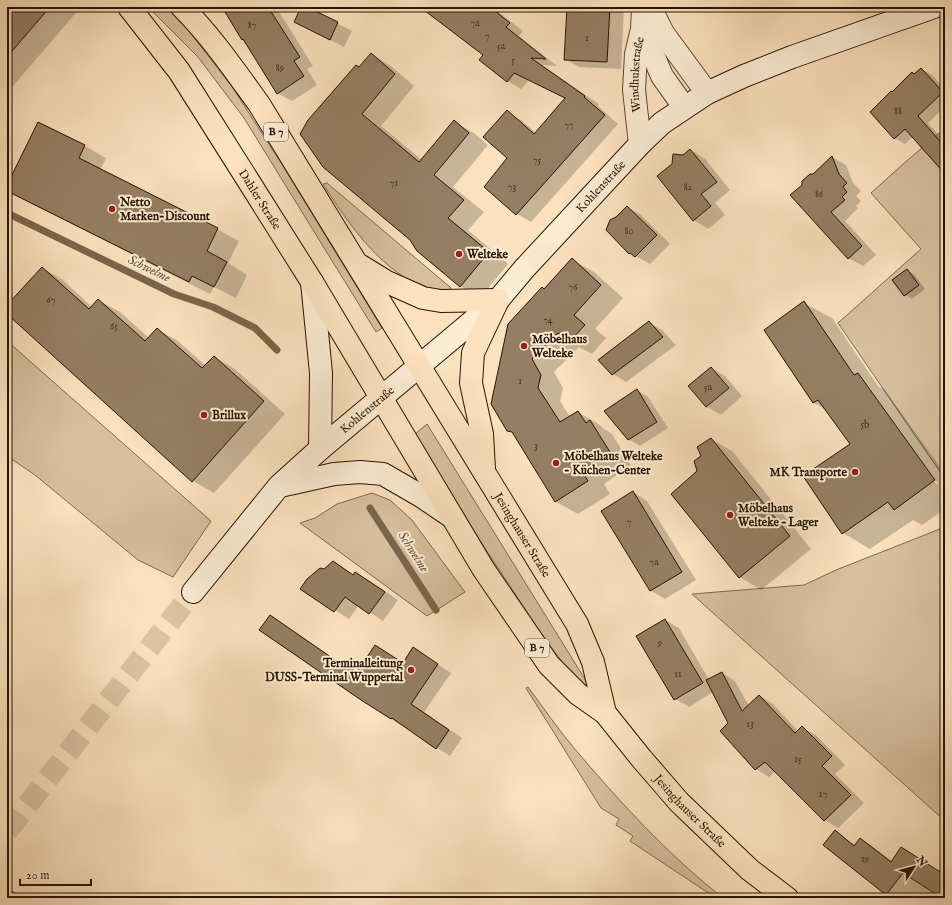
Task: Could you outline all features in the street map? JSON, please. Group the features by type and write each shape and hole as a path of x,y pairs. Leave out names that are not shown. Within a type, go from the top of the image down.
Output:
{"main road":[{"name":"Dahler Straße","path":"129,7 179,72 312,282 381,398"},
{"name":"B 7","path":"182,7 194,19 228,61 259,104 420,365"},
{"path":"358,265 387,282 423,298 441,301 498,300 473,353 471,382 482,434 484,471"},
{"name":"Jesinghauser Straße","path":"420,365 577,624 593,662 605,713"},
{"name":"Jesinghauser Straße","path":"381,398 484,570 549,665 578,694 605,713 640,758 679,802 750,870 787,898"}],"street":[{"name":"Windhukstraße","path":"640,144 634,90 636,54 642,28 643,7"},
{"name":"Windhukstraße","path":"650,7 663,33 707,93"},
{"name":"Kohlenstraße","path":"193,592 279,486 320,449 498,300 524,269 640,144 662,123 707,93 792,57 934,7"},
{"name":"Windhukstraße","path":"642,28 662,76 684,107"},
{"name":"Kohlenstraße","path":"312,282 321,373 320,449"},
{"path":"279,486 334,474 360,472 383,474 421,496 452,517"}],"shaded area":[{"path":"148,7 167,7 189,31 233,88 281,163 382,328 376,332 244,118 198,57"},
{"path":"945,128 945,479 838,323 921,249 871,193"},
{"path":"327,183 451,288 449,293 429,289 410,280 392,268 376,254 360,237 334,201 323,184"},
{"path":"7,341 211,521 173,577 138,560 35,475 7,456"},
{"path":"427,424 591,689 587,694 547,642 486,550 415,434"},
{"path":"372,493 390,500 412,520 465,592 427,616 300,523 315,518 337,504"},
{"path":"945,527 945,821 692,594 804,585 836,570"},
{"path":"528,687 568,740 626,807 683,864 723,898 716,898 630,841 633,836 616,825 619,819 601,808 526,688"}],"building":[{"path":"7,7 50,7 7,57"},
{"path":"222,7 268,7 300,57 294,61 304,76 277,94"},
{"path":"301,7 307,7 338,22 330,40 294,22"},
{"path":"420,7 490,7 510,23 506,27 546,59 531,58 585,96 584,97 605,115 516,215 484,187 507,158 483,137 507,110 534,134 565,98 514,73 507,82 479,60 483,55"},
{"path":"567,7 610,7 607,62 564,60"},
{"path":"371,53 395,74 362,114 419,162 454,120 469,133 434,175 464,200 448,218 489,252 460,287 417,251 410,240 323,167 300,134 308,120 356,65 359,67"},
{"path":"921,68 943,92 918,116 945,147 945,174 905,129 894,139 870,112 912,72 914,74"},
{"name":"Netto Marken-Discount","path":"38,122 85,145 79,158 218,228 207,251 227,262 214,287 192,276 189,282 7,191 7,185"},
{"path":"690,149 717,182 701,194 711,206 693,221 657,176 672,164 673,154 683,155"},
{"path":"832,156 839,174 847,183 843,187 847,192 842,197 845,200 831,212 862,246 848,259 790,195 802,185 802,181 810,174 813,174"},
{"path":"627,206 657,235 635,257 630,253 629,254 606,230 610,220 616,217"},
{"path":"572,258 601,285 574,315 585,325 569,342 558,333 532,359 541,375 538,388 560,422 578,411 586,423 590,420 610,452 582,471 588,481 555,502 512,432 507,431 491,404 508,324 542,287 544,289"},
{"path":"42,267 89,309 98,299 145,341 157,328 202,368 214,356 264,401 192,482 7,314 7,305"},
{"path":"907,269 919,285 904,296 892,280"},
{"path":"804,301 854,375 858,373 935,480 894,510 888,502 842,534 803,476 850,444 818,400 813,403 764,330"},
{"path":"649,321 663,337 612,375 598,360"},
{"path":"711,367 729,388 706,407 688,386"},
{"path":"637,389 657,422 628,440 604,411"},
{"name":"Möbelhaus Welteke – Lager","path":"711,438 790,536 739,578 671,494 697,471 694,461 701,456 697,447"},
{"path":"633,491 682,572 650,591 601,511"},
{"path":"333,561 353,575 355,572 385,592 369,614 345,597 334,612 300,589 307,579 320,568 324,569"},
{"path":"270,615 338,662 339,660 357,672 375,645 403,663 413,647 438,664 411,704 449,730 436,749 259,630"},
{"path":"665,619 703,683 674,700 636,636"},
{"path":"722,672 742,711 759,695 795,733 802,726 832,756 822,766 851,795 824,821 765,762 755,770 720,731 728,723 706,680"},
{"path":"835,830 854,846 860,838 891,862 901,847 945,875 945,898 942,898 903,873 886,895 823,845"}],"waterway":[{"name":"Schwelme","path":"7,213 174,294 213,307 255,328 277,350"},
{"name":"Schwelme","path":"370,508 436,610"}],"tunnel":[{"path":"7,831 193,592"}],"railway":[{"path":"7,890 19,898"}],"place":[{"name":"Netto Marken-Discount","path":"112,209"},
{"name":"Welteke","path":"459,254"},
{"name":"Möbelhaus Welteke","path":"524,346"},
{"name":"Brillux","path":"204,415"},
{"name":"Möbelhaus Welteke - Küchen-Center","path":"556,463"},
{"name":"MK Transporte","path":"855,472"},
{"name":"Möbelhaus Welteke – Lager","path":"730,515"},
{"name":"Terminalleitung DUSS-Terminal Wuppertal","path":"411,670"}]}
